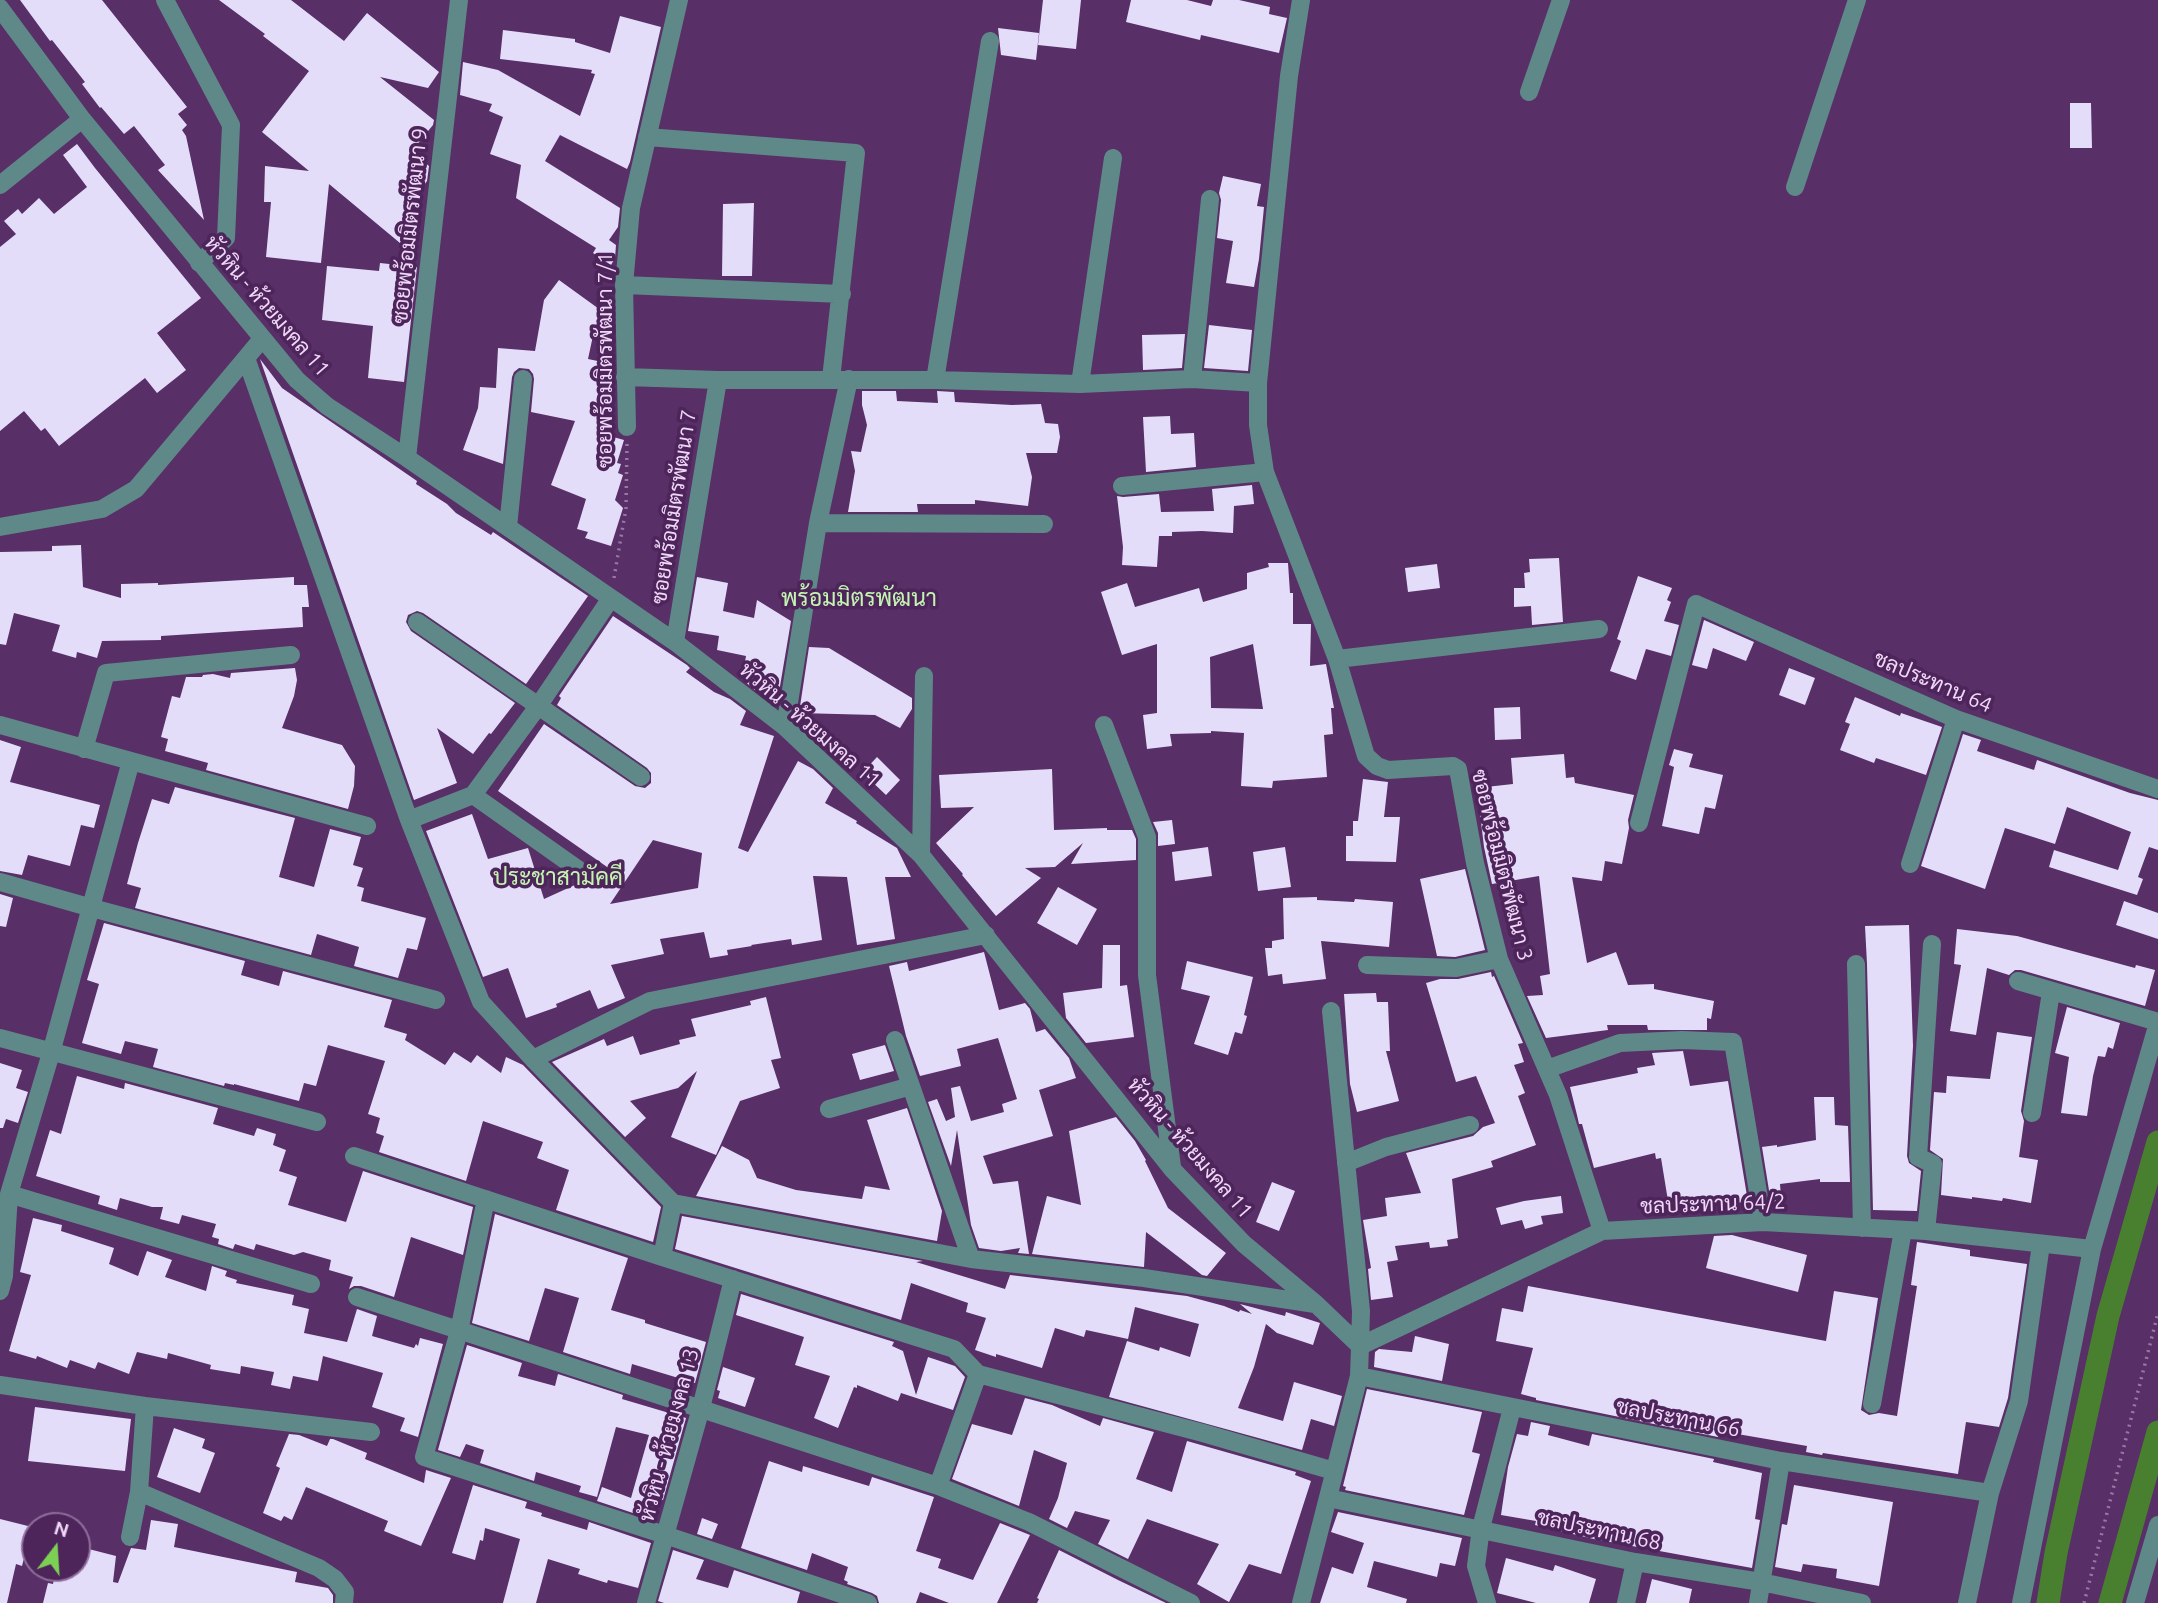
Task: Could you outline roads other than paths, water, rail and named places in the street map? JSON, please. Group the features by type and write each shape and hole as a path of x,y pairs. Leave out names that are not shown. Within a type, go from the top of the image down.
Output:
{"street":[{"path":"165,0 231,125 226,237 199,263"},
{"name":"ซอยพร้อมมิตรพัฒนา 9","path":"407,458 459,0"},
{"name":"ซอยพร้อมมิตรพัฒนา 7/1","path":"627,427 624,285 631,208 679,0"},
{"name":"ซอยพร้อมมิตรพัฒนา 3","path":"1301,0 1289,76 1258,383 1258,425 1265,472 1336,659 1366,756 1377,766 1388,770 1453,766 1458,769 1475,863 1499,959 1558,1095 1602,1231"},
{"path":"1529,92 1561,0"},
{"path":"1795,187 1857,0"},
{"name":"หัวหิน - ห้วยมงคล 11","path":"0,8 82,120 261,340 297,380 327,406 675,642 785,727 921,855 1172,1169 1244,1244 1360,1346"},
{"path":"935,380 990,41"},
{"path":"0,185 82,120"},
{"path":"647,137 856,153 842,294 840,379 785,727"},
{"path":"1080,384 1113,158"},
{"path":"1192,379 1210,199"},
{"path":"624,285 842,294"},
{"path":"0,527 102,509 136,489 261,340"},
{"path":"246,358 409,820 481,1002 673,1203 971,1259 1144,1278 1315,1304"},
{"path":"625,377 1080,384 1192,379 1258,383"},
{"path":"508,527 523,379"},
{"name":"ซอยพร้อมมิตรพัฒนา 7","path":"675,642 718,380"},
{"path":"1122,486 1265,472"},
{"path":"818,523 1044,524"},
{"path":"409,820 472,795 539,705 611,598"},
{"name":"ชลประทาน 64","path":"1639,823 1696,604 1956,719 2158,789"},
{"path":"417,622 641,777"},
{"path":"1336,659 1599,629"},
{"path":"85,749 106,673 291,655"},
{"path":"921,855 924,676"},
{"path":"1910,864 1956,719"},
{"path":"0,725 367,826"},
{"path":"1104,726 1147,836 1147,975 1172,1169"},
{"path":"0,1291 4,1276 9,1194 92,908 131,761"},
{"path":"472,795 579,870"},
{"path":"0,882 436,1000"},
{"path":"533,1059 650,1001 986,935"},
{"path":"1926,1231 1933,1164 1918,1157 1932,944"},
{"path":"1367,965 1457,968 1499,959"},
{"path":"1856,964 1862,1228"},
{"path":"2018,981 2158,1022 2092,1249 2021,1603"},
{"path":"2032,1113 2050,992"},
{"path":"1301,1603 1359,1376 1361,1311 1331,1011"},
{"path":"0,1038 317,1122"},
{"path":"895,1040 971,1259"},
{"path":"1547,1069 1620,1043 1682,1040 1733,1042 1763,1222"},
{"path":"829,1109 911,1086"},
{"path":"1346,1163 1386,1147 1470,1125"},
{"path":"354,1156 954,1349 978,1374 1334,1471"},
{"path":"9,1194 310,1284"},
{"path":"486,1199 459,1331 424,1457 867,1603"},
{"path":"662,1256 673,1203"},
{"name":"ชลประทาน 64/2","path":"1360,1346 1602,1231 1763,1222 1926,1231 2092,1249"},
{"path":"1872,1404 1903,1230"},
{"path":"1967,1603 1990,1493 2019,1401 2041,1244"},
{"name":"หัวหิน - ห้วยมงคล 13","path":"646,1603 701,1408 733,1279"},
{"path":"357,1297 938,1486 1028,1522 1191,1603"},
{"path":"938,1486 978,1374"},
{"name":"ชลประทาน 66","path":"1359,1376 1781,1461 1990,1493"},
{"path":"0,1385 145,1406 371,1432"},
{"path":"131,1537 139,1492 145,1406"},
{"path":"1487,1603 1476,1566 1481,1528 1512,1408"},
{"path":"1758,1603 1781,1461"},
{"path":"139,1492 319,1568 335,1578 345,1592 344,1603"},
{"name":"ชลประทาน 68","path":"1328,1498 1635,1562 1761,1582 1862,1603"},
{"path":"2136,1603 2158,1525"},
{"path":"1626,1603 1635,1562"}],"waterway":[{"path":"2048,1603 2056,1553 2108,1316 2158,1142"},
{"path":"2110,1603 2158,1432"}],"district":[{"name":"พร้อมมิตรพัฒนา","path":"859,598"},
{"name":"ประชาสามัคคี","path":"558,877"}]}
